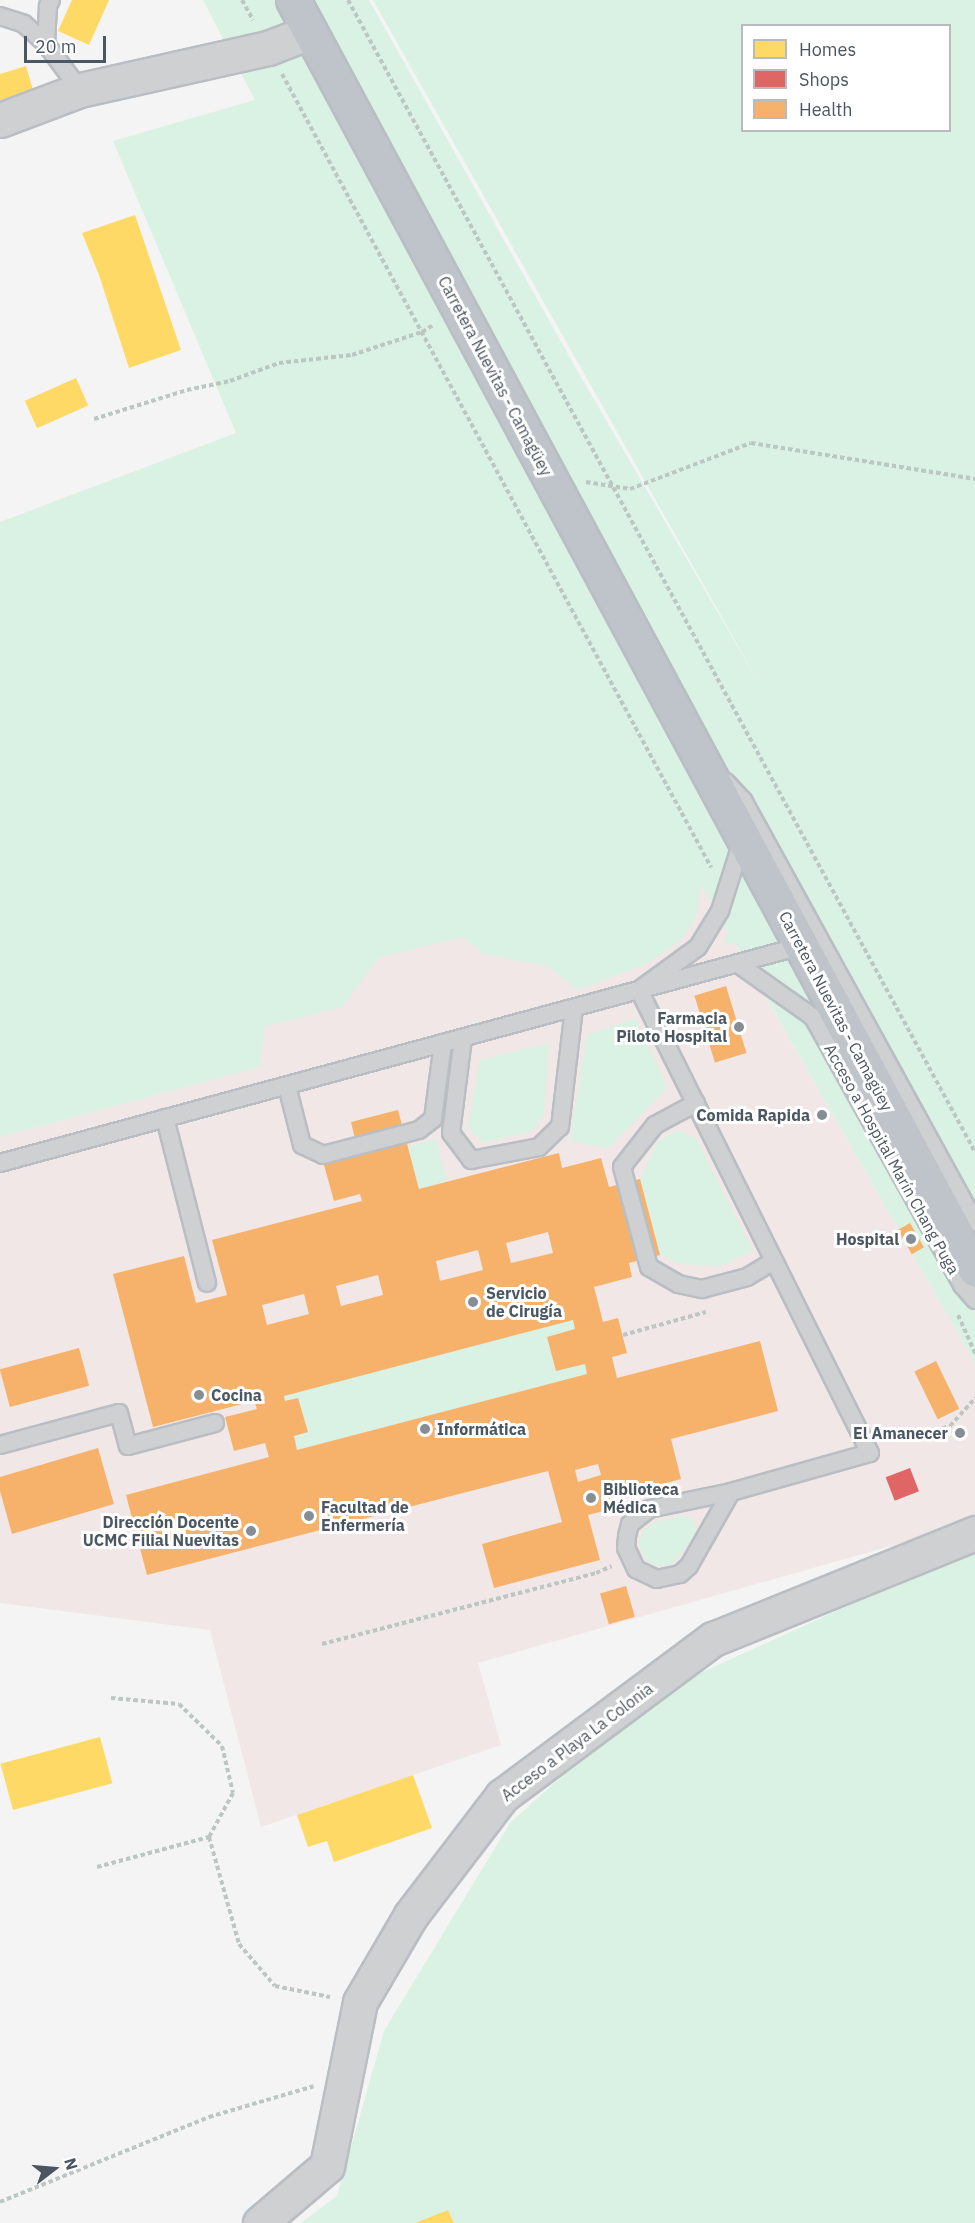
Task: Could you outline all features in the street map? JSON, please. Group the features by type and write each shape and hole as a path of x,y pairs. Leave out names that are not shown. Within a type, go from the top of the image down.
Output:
{"highway":[{"name":"Carretera Nuevitas - Camagüey","path":"293,0 975,1269"}],"street":[{"path":"0,120 80,90 268,48 310,32"},
{"name":"Acceso a Playa La Colonia","path":"260,2223 327,2166 360,2002 411,1915 502,1796 713,1639 975,1533"}],"lane":[{"path":"46,44 48,6 51,0"},
{"path":"0,16 24,24 46,44 80,90"},
{"name":"Carretera Nuevitas - Camagüey","path":"697,753 743,800 975,1222"},
{"path":"639,990 698,947 720,911 743,837"},
{"path":"0,1163 801,946"},
{"path":"738,964 855,1047"},
{"path":"639,990 870,1454 732,1492 649,1509 638,1515 630,1524 626,1548 629,1559 646,1576 663,1579 680,1574 688,1566 732,1492"},
{"path":"463,1038 451,1133 471,1160 539,1147 560,1127 574,1008"},
{"name":"Acceso a Hospital Marín Chang Puga","path":"813,1017 962,1285 975,1300"},
{"path":"287,1086 302,1145 323,1155 419,1130 433,1119 443,1043"},
{"path":"696,1103 655,1125 622,1167 649,1267 678,1284 702,1289 747,1277 774,1261"},
{"path":"165,1118 207,1283"},
{"path":"0,1445 119,1413 128,1446 215,1423"}],"path":[{"path":"242,0 716,877 720,911"},
{"path":"348,0 975,1152"},
{"path":"94,419 187,390 230,381 279,363 352,355 422,332 459,310"},
{"path":"549,477 630,489 751,443 975,479"},
{"path":"914,1439 950,1426 975,1398"},
{"path":"322,1644 596,1573 629,1559"},
{"path":"111,1698 179,1704 222,1746 233,1793 209,1837 239,1944 275,1986 360,2002"},
{"path":"97,1868 209,1837"},
{"path":"0,2202 209,2117 344,2077"}],"shaded area":[{"path":"155,799 701,884 975,1363 975,1522 478,1663 501,1745 261,1827 210,1630 0,1603 0,1137 226,1076"}],"green space":[{"path":"203,0 369,0 578,372 767,697 373,0 975,0 975,1363 735,943 724,945 728,932 701,885 696,917 681,940 646,964 577,990 550,967 484,954 463,937 378,958 342,1007 264,1027 260,1067 0,1137 0,522 236,433 113,141 255,100"},
{"path":"636,1018 667,1088 608,1148 570,1141 587,1035"},
{"path":"549,1043 544,1115 532,1131 483,1143 468,1127 480,1060"},
{"path":"678,1130 696,1138 753,1251 720,1266 680,1264 660,1255 640,1179 658,1141"},
{"path":"436,1139 447,1182 419,1189 408,1146"},
{"path":"573,1320 575,1329 547,1337 556,1371 585,1364 587,1374 297,1450 294,1436 308,1431 298,1398 285,1401 284,1396"},
{"path":"682,1516 689,1517 694,1522 697,1530 694,1537 672,1564 658,1566 650,1563 645,1559 639,1544 643,1531 655,1522"},
{"path":"975,1548 975,2223 301,2223 337,2196 384,2031 510,1823 654,1694"}],"building: Homes":[{"path":"72,0 109,0 89,45 58,31"},
{"path":"26,66 33,90 0,100 0,74"},
{"path":"135,215 181,350 129,368 99,275 82,233"},
{"path":"76,378 88,405 37,428 25,401"},
{"path":"100,1737 112,1783 13,1810 1,1764"},
{"path":"413,1775 432,1828 334,1862 327,1841 308,1847 297,1815"},
{"path":"448,2210 454,2223 415,2223"}],"building: Shops":[{"path":"910,1468 919,1491 895,1501 886,1477"}],"building: Health":[{"path":"726,986 746,1053 715,1063 694,996"},
{"path":"398,1110 419,1189 559,1153 562,1168 601,1158 609,1187 640,1179 660,1255 629,1263 632,1277 594,1287 603,1322 618,1318 627,1353 612,1357 617,1378 760,1341 778,1411 671,1439 681,1479 625,1494 627,1505 588,1515 600,1560 494,1588 482,1544 562,1522 548,1471 147,1575 126,1495 269,1457 265,1443 234,1451 225,1417 257,1409 254,1401 153,1427 113,1274 184,1256 196,1303 227,1295 212,1240 362,1201 360,1194 334,1201 324,1165 359,1156 351,1122","holes":["548,1232 553,1253 511,1263 506,1243","478,1250 483,1270 440,1281 436,1261","378,1275 383,1295 341,1306 336,1286","304,1294 309,1314 267,1325 262,1305","573,1320 575,1329 547,1337 556,1371 585,1364 587,1374 297,1450 294,1436 308,1432 298,1398 285,1401 284,1396","598,1464 601,1475 578,1482 575,1470"]},
{"name":"Hospital","path":"910,1223 924,1247 912,1254 898,1230"},
{"path":"79,1348 89,1386 10,1407 0,1369"},
{"path":"936,1361 959,1409 938,1419 914,1372"},
{"path":"98,1448 114,1504 12,1534 0,1491 0,1477"},
{"path":"626,1586 635,1617 609,1624 600,1593"}],"place":[{"name":"Farmacia Piloto Hospital","path":"739,1027"},
{"name":"Comida Rapida","path":"822,1115"},
{"name":"Hospital","path":"911,1239"},
{"name":"Servicio de Cirugía","path":"473,1302"},
{"name":"Cocina","path":"199,1395"},
{"name":"Informática","path":"425,1429"},
{"name":"El Amanecer","path":"960,1433"},
{"name":"Biblioteca Médica","path":"591,1498"},
{"name":"Facultad de Enfermería","path":"309,1516"},
{"name":"Dirección Docente UCMC Filial Nuevitas","path":"251,1531"}]}
